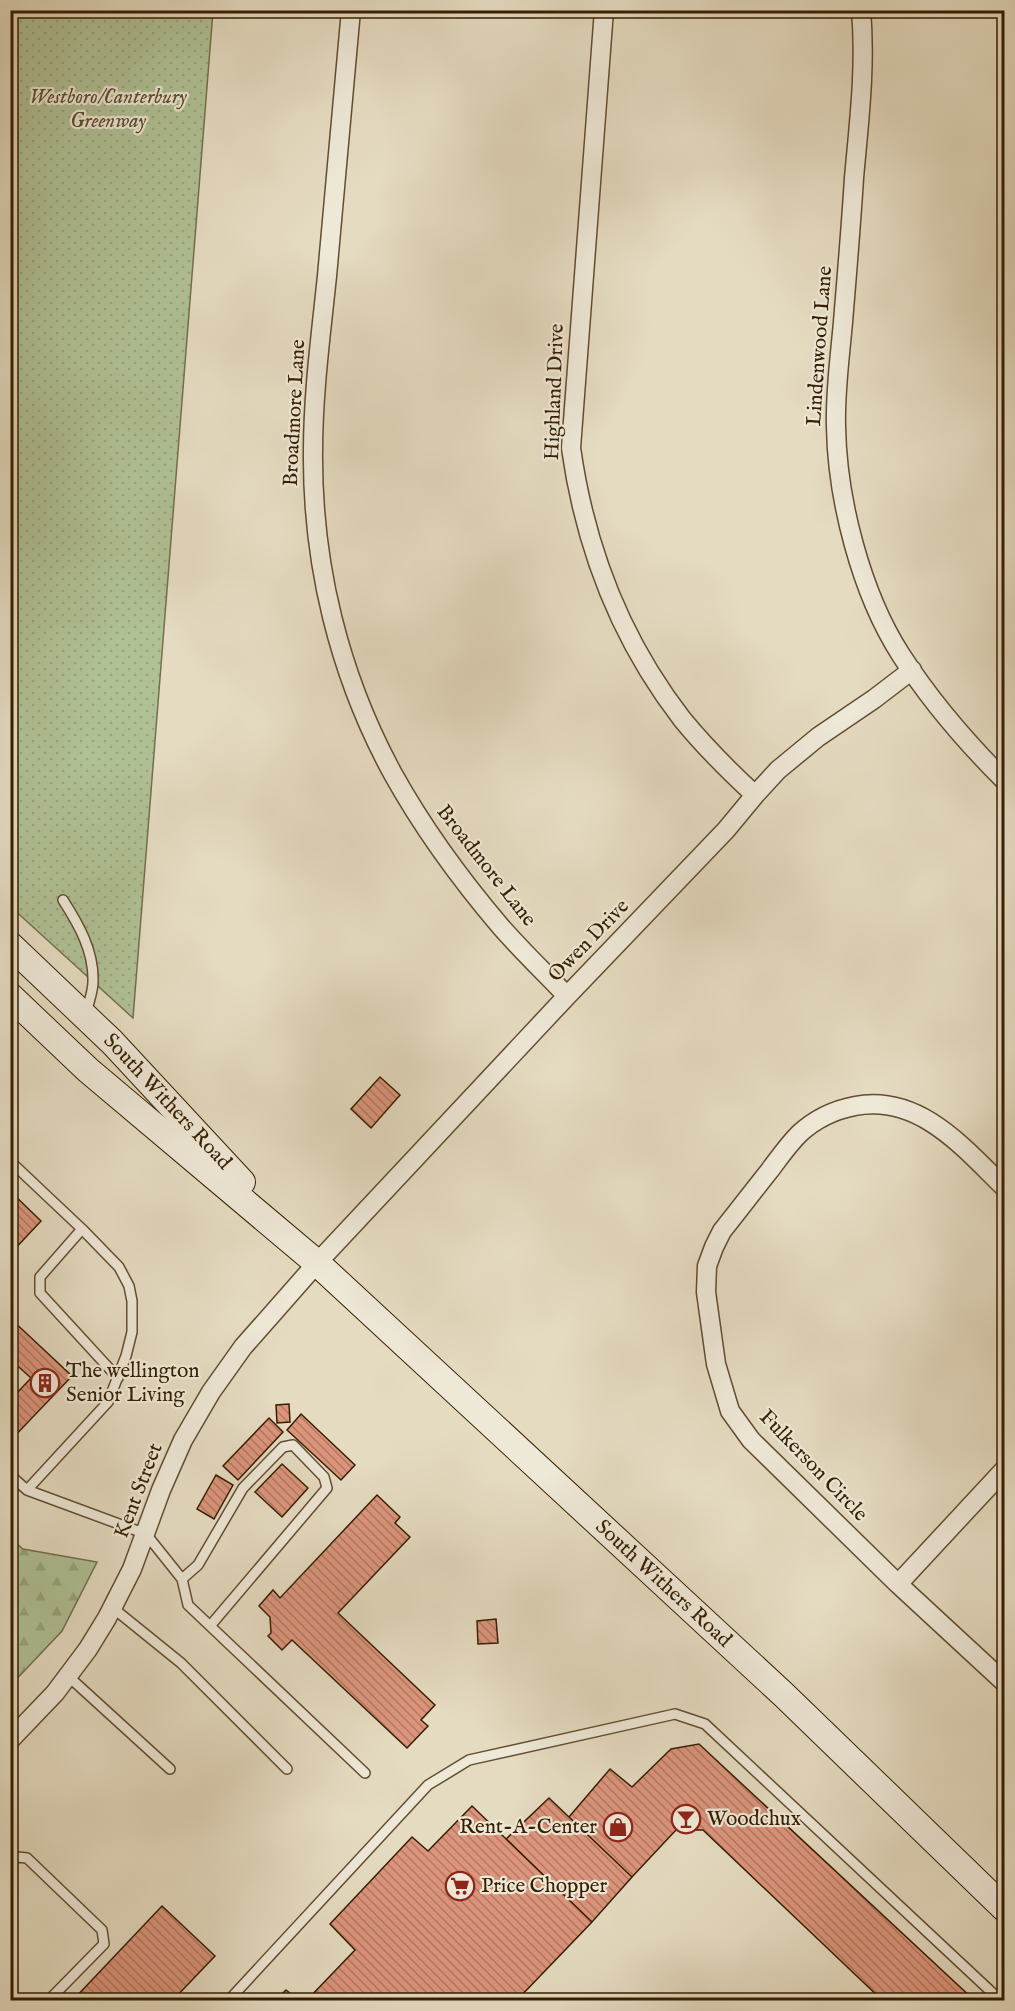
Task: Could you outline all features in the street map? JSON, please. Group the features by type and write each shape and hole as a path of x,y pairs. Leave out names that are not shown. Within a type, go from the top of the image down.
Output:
{"main road":[{"name":"South Withers Road","path":"10,945 112,1042 317,1263"},
{"name":"South Withers Road","path":"10,996 88,1070 317,1263 784,1695 1005,1908"}],"street":[{"name":"Broadmore Lane","path":"351,10 313,449 317,540 324,584 336,634 356,693 393,774 450,861 501,926 567,996"},
{"name":"Highland Drive","path":"604,10 571,448 575,479 589,539 608,592 632,642 661,690 683,720 720,762 755,795"},
{"name":"Lindenwood Lane","path":"861,10 863,65 837,376 836,426 840,478 850,528 864,577 900,654 920,684 951,722 1005,780"},
{"name":"Owen Drive","path":"317,1263 726,830 778,770 818,737 912,670"},
{"name":"Fulkerson Circle","path":"1005,1187 958,1142 910,1110 875,1104 848,1108 822,1118 799,1134 722,1231 708,1266 706,1292 711,1340 722,1388 730,1411 751,1440 898,1584 1005,1682"},
{"name":"Kent Street","path":"10,1740 55,1693 88,1649 113,1608 132,1569 161,1490 183,1440 211,1392 243,1347 317,1263"},
{"path":"898,1584 1005,1470"}],"lane":[{"path":"63,900 81,928 91,959 93,984 85,1016"},
{"path":"10,1161 119,1267 129,1286 132,1332 108,1402 27,1490"},
{"path":"82,1229 39,1277 40,1293 118,1378"},
{"path":"182,1579 198,1565 243,1488 282,1447 293,1445 324,1477 327,1488 210,1626"},
{"path":"10,1475 27,1490 146,1534 182,1579 188,1605 365,1773"},
{"path":"113,1608 181,1663 287,1768"},
{"path":"68,1676 170,1769"},
{"path":"229,2001 428,1785 469,1760 675,1714 705,1724 1000,2001"},
{"path":"10,1864 17,1857 27,1858 102,1930 104,1944 49,2001"}],"green space":[{"name":"Westboro/Canterbury Greenway","path":"11,11 213,11 133,1018 11,907"},
{"path":"10,1538 23,1549 97,1562 62,1631 11,1685"}],"building":[{"path":"380,1077 400,1095 371,1128 351,1109"},
{"path":"10,1191 41,1221 10,1254"},
{"name":"The wellington Senior Living","path":"10,1318 72,1376 10,1441 10,1389 16,1394 31,1378 10,1359"},
{"path":"289,1404 290,1422 277,1423 276,1405"},
{"path":"301,1414 355,1465 341,1480 287,1430"},
{"path":"269,1418 283,1432 238,1480 223,1466"},
{"path":"282,1464 308,1488 282,1517 255,1492"},
{"path":"216,1475 233,1485 214,1519 197,1509"},
{"path":"377,1495 400,1517 395,1523 410,1537 338,1613 435,1705 421,1720 428,1726 407,1748 292,1640 282,1650 268,1636 271,1633 270,1617 259,1606 273,1590 280,1598"},
{"path":"496,1619 498,1643 478,1644 477,1621"},
{"path":"699,1744 974,2000 882,2000 703,1830 676,1830 632,1877 569,1817 610,1769 632,1787 671,1749"},
{"path":"549,1798 632,1877 592,1922 506,1839"},
{"name":"Price Chopper","path":"472,1806 592,1922 517,2000 307,2000 355,1950 330,1924 412,1837 428,1851"},
{"path":"162,1906 215,1956 173,2000 73,2000"},
{"path":"286,1990 299,2000 276,2000"}],"place":[{"name":"The wellington Senior Living","path":"45,1383"},
{"name":"Woodchux","path":"686,1819"},
{"name":"Rent-A-Center","path":"618,1827"},
{"name":"Price Chopper","path":"460,1886"}]}
